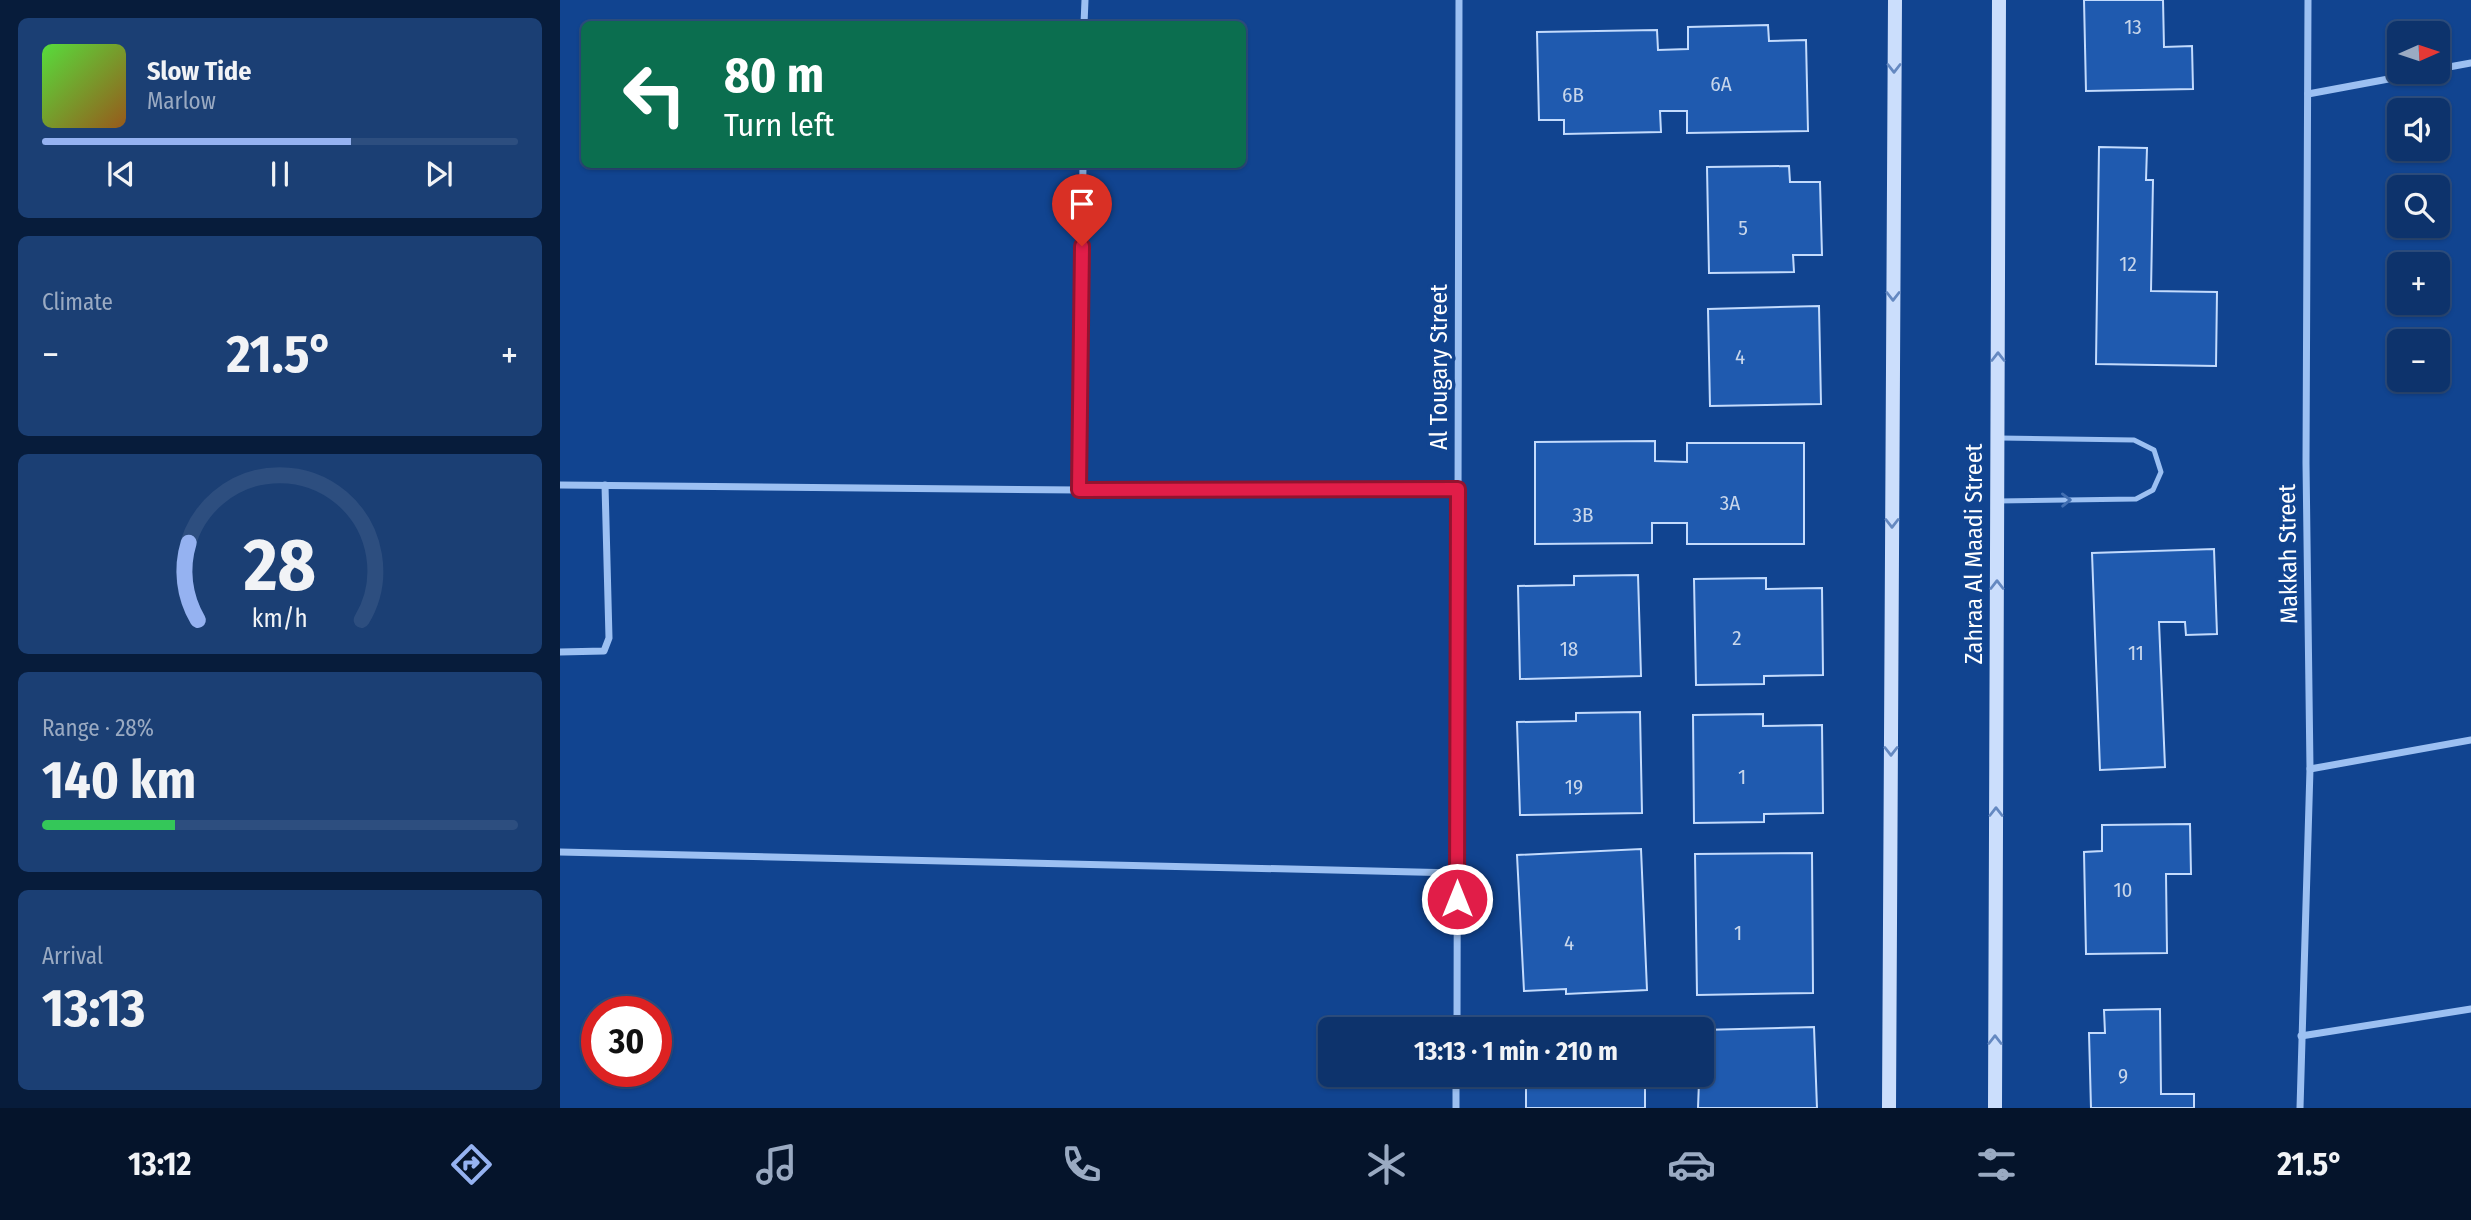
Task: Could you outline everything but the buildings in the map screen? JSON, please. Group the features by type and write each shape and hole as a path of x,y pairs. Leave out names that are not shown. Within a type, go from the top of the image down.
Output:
{"main road":[{"path":"1889,1108 1895,0"},
{"name":"Zahraa Al Maadi Street","path":"1995,1108 1999,0"}],"street":[{"path":"1084,21 1085,0"},
{"name":"Al Tougary Street","path":"1457,1017 1459,0"},
{"name":"Makkah Street","path":"2300,1108 2310,769 2306,463 2308,0"},
{"path":"2450,67 2471,63"},
{"path":"2308,94 2387,79"},
{"path":"1079,490 1083,168"},
{"path":"560,485 1079,490 1458,489"},
{"path":"560,652 604,650 609,638 605,485"},
{"path":"2310,769 2471,740"},
{"path":"560,852 1457,873"},
{"path":"2301,1036 2471,1009"},
{"path":"1456,1108 1457,1087"}],"lane":[{"path":"1997,501 2136,499 2153,490 2161,472 2154,450 2134,440 1998,438"}],"route":[{"path":"1082,246 1079,490 1458,489 1457,899"}]}
